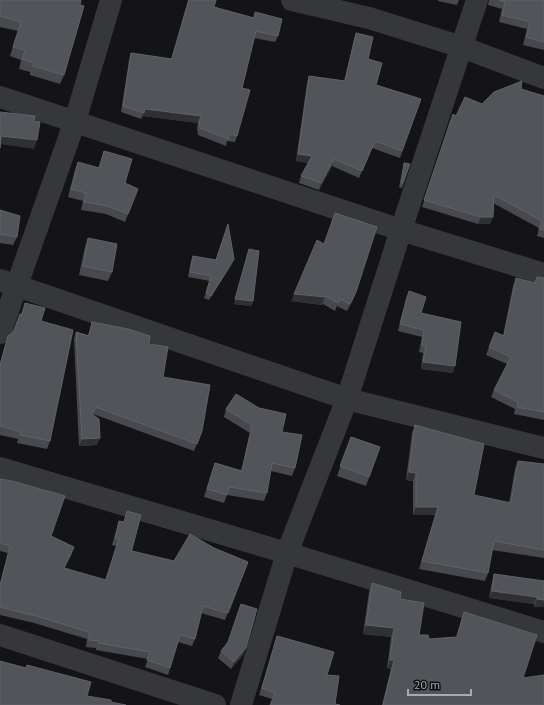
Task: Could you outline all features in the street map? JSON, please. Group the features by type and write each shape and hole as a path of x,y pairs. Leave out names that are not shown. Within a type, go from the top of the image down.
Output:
{"street":[{"path":"0,332 8,282 75,121 111,0"},
{"path":"292,0 369,18 462,47 544,78"},
{"path":"241,705 287,553 347,399 400,230 477,0"},
{"path":"0,97 400,230 544,274"},
{"path":"8,282 347,399 544,448"},
{"path":"0,468 287,553 544,632"},
{"path":"0,635 215,705"}],"building":[{"path":"0,0 81,0 80,5 84,6 64,75 33,66 34,63 22,59 25,50 13,47 21,22 0,16"},
{"path":"189,0 216,0 214,7 254,18 255,12 282,19 278,36 256,31 242,88 250,90 237,136 230,134 228,139 200,128 199,122 201,116 145,109 144,113 123,106 131,53 172,59"},
{"path":"499,0 544,0 544,42 526,37 530,22 502,15 505,2"},
{"path":"356,33 373,37 368,59 382,63 376,85 421,99 402,151 375,141 362,171 334,159 321,183 301,176 312,156 298,154 309,76 345,81"},
{"path":"522,81 521,89 544,96 544,230 539,229 542,221 494,195 493,217 481,217 424,200 453,114 456,116 465,97 482,104 494,92"},
{"path":"0,112 35,116 34,121 40,122 37,140 1,136 0,148"},
{"path":"104,151 132,159 125,183 138,189 128,214 108,206 84,202 86,193 71,189 78,162 99,168"},
{"path":"404,163 410,164 403,183 401,183"},
{"path":"0,210 20,216 17,237 0,234"},
{"path":"335,213 377,227 356,292 350,304 340,299 338,303 326,296 294,294 317,240 324,244"},
{"path":"228,224 234,259 211,296 206,293 211,276 190,272 193,256 216,260"},
{"path":"88,238 117,244 112,272 83,266"},
{"path":"249,249 259,251 253,301 235,299"},
{"path":"537,277 544,278 544,412 517,407 518,402 494,390 511,357 489,347 495,332 504,336 516,278 535,283"},
{"path":"409,291 426,297 421,313 461,322 455,366 423,362 426,346 422,345 424,330 400,324"},
{"path":"25,303 45,308 41,321 73,330 50,441 20,435 21,432 0,426 0,366 8,336 14,330 20,314 22,315"},
{"path":"92,322 128,329 150,336 149,344 168,347 163,377 210,385 202,431 197,444 96,407 92,414 99,419 100,438 82,439 76,332 89,336"},
{"path":"236,394 259,408 286,414 282,432 302,435 295,468 272,463 267,493 229,487 227,495 207,489 215,463 242,471 252,425 226,409"},
{"path":"415,425 484,444 474,495 511,503 518,461 544,464 544,550 494,541 488,573 422,561 438,507 416,507 416,473 409,472"},
{"path":"351,437 380,447 369,477 340,466"},
{"path":"0,479 65,496 51,536 74,547 64,568 106,580 119,539 115,538 119,521 124,522 127,511 141,515 131,553 132,551 174,561 190,534 214,548 248,562 228,613 203,606 195,639 180,635 170,668 147,660 150,652 98,643 99,641 89,640 89,632 0,607 0,586 10,546 0,543"},
{"path":"494,574 544,581 544,600 537,599 537,597 492,591"},
{"path":"372,583 401,592 400,599 424,603 419,635 428,635 429,639 457,637 464,612 537,635 523,678 544,675 544,705 383,705 394,660 390,660 394,628 366,625"},
{"path":"241,604 257,609 246,648 234,662 221,651 228,642"},
{"path":"277,636 334,652 327,675 339,676 335,704 340,705 270,705 275,693 262,688"},
{"path":"0,661 26,668 27,665 91,682 87,696 111,700 111,702 126,705 0,705"}]}
